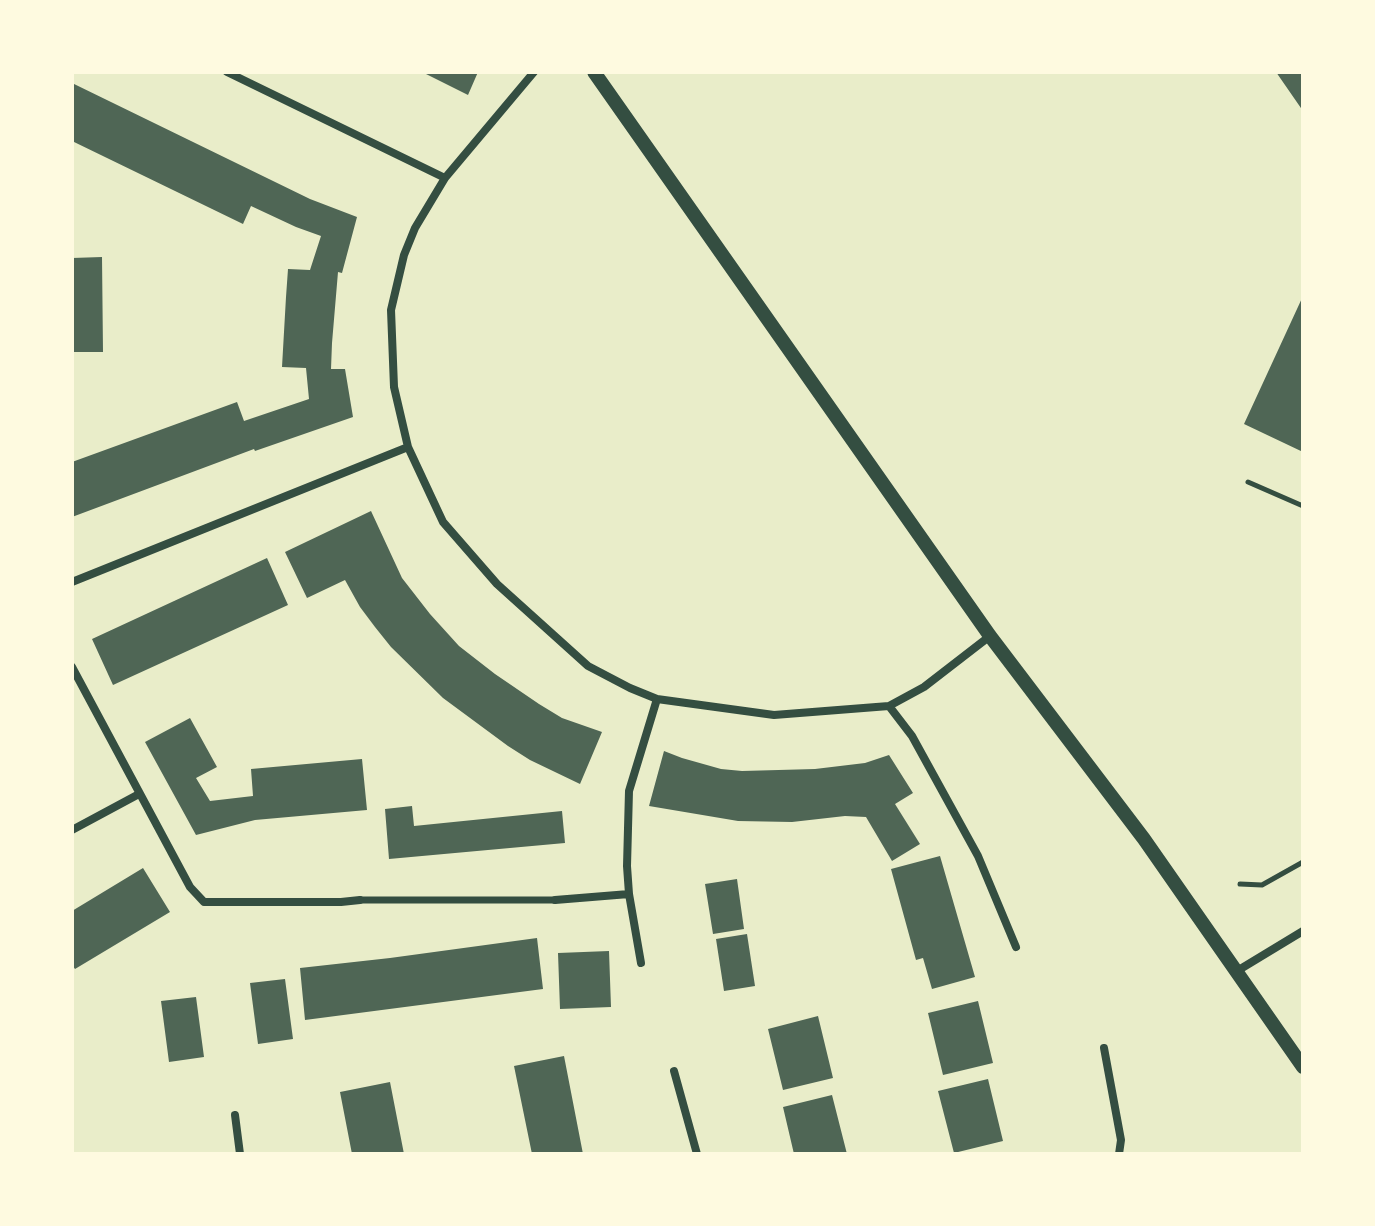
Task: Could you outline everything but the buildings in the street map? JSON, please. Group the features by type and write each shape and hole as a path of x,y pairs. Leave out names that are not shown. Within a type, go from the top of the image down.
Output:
{"street":[{"path":"227,72 445,178"},
{"path":"534,72 445,178 415,228 404,255 391,310 394,387 408,447 443,522 497,584 588,666 657,699 774,715 889,706 924,687 990,636"},
{"path":"594,72 990,636 1144,839 1303,1067"},
{"path":"72,582 408,447"},
{"path":"72,667 190,887 204,902 555,900 629,894"},
{"path":"641,963 627,866 629,791 657,699"},
{"path":"889,706 912,736 978,856 1016,947"},
{"path":"72,830 139,794"},
{"path":"1237,971 1303,931"},
{"path":"1104,1048 1121,1140 1119,1154"},
{"path":"674,1071 697,1154"},
{"path":"235,1115 240,1154"}],"path":[{"path":"1248,482 1303,506"},
{"path":"1240,884 1262,885 1303,862"}]}
